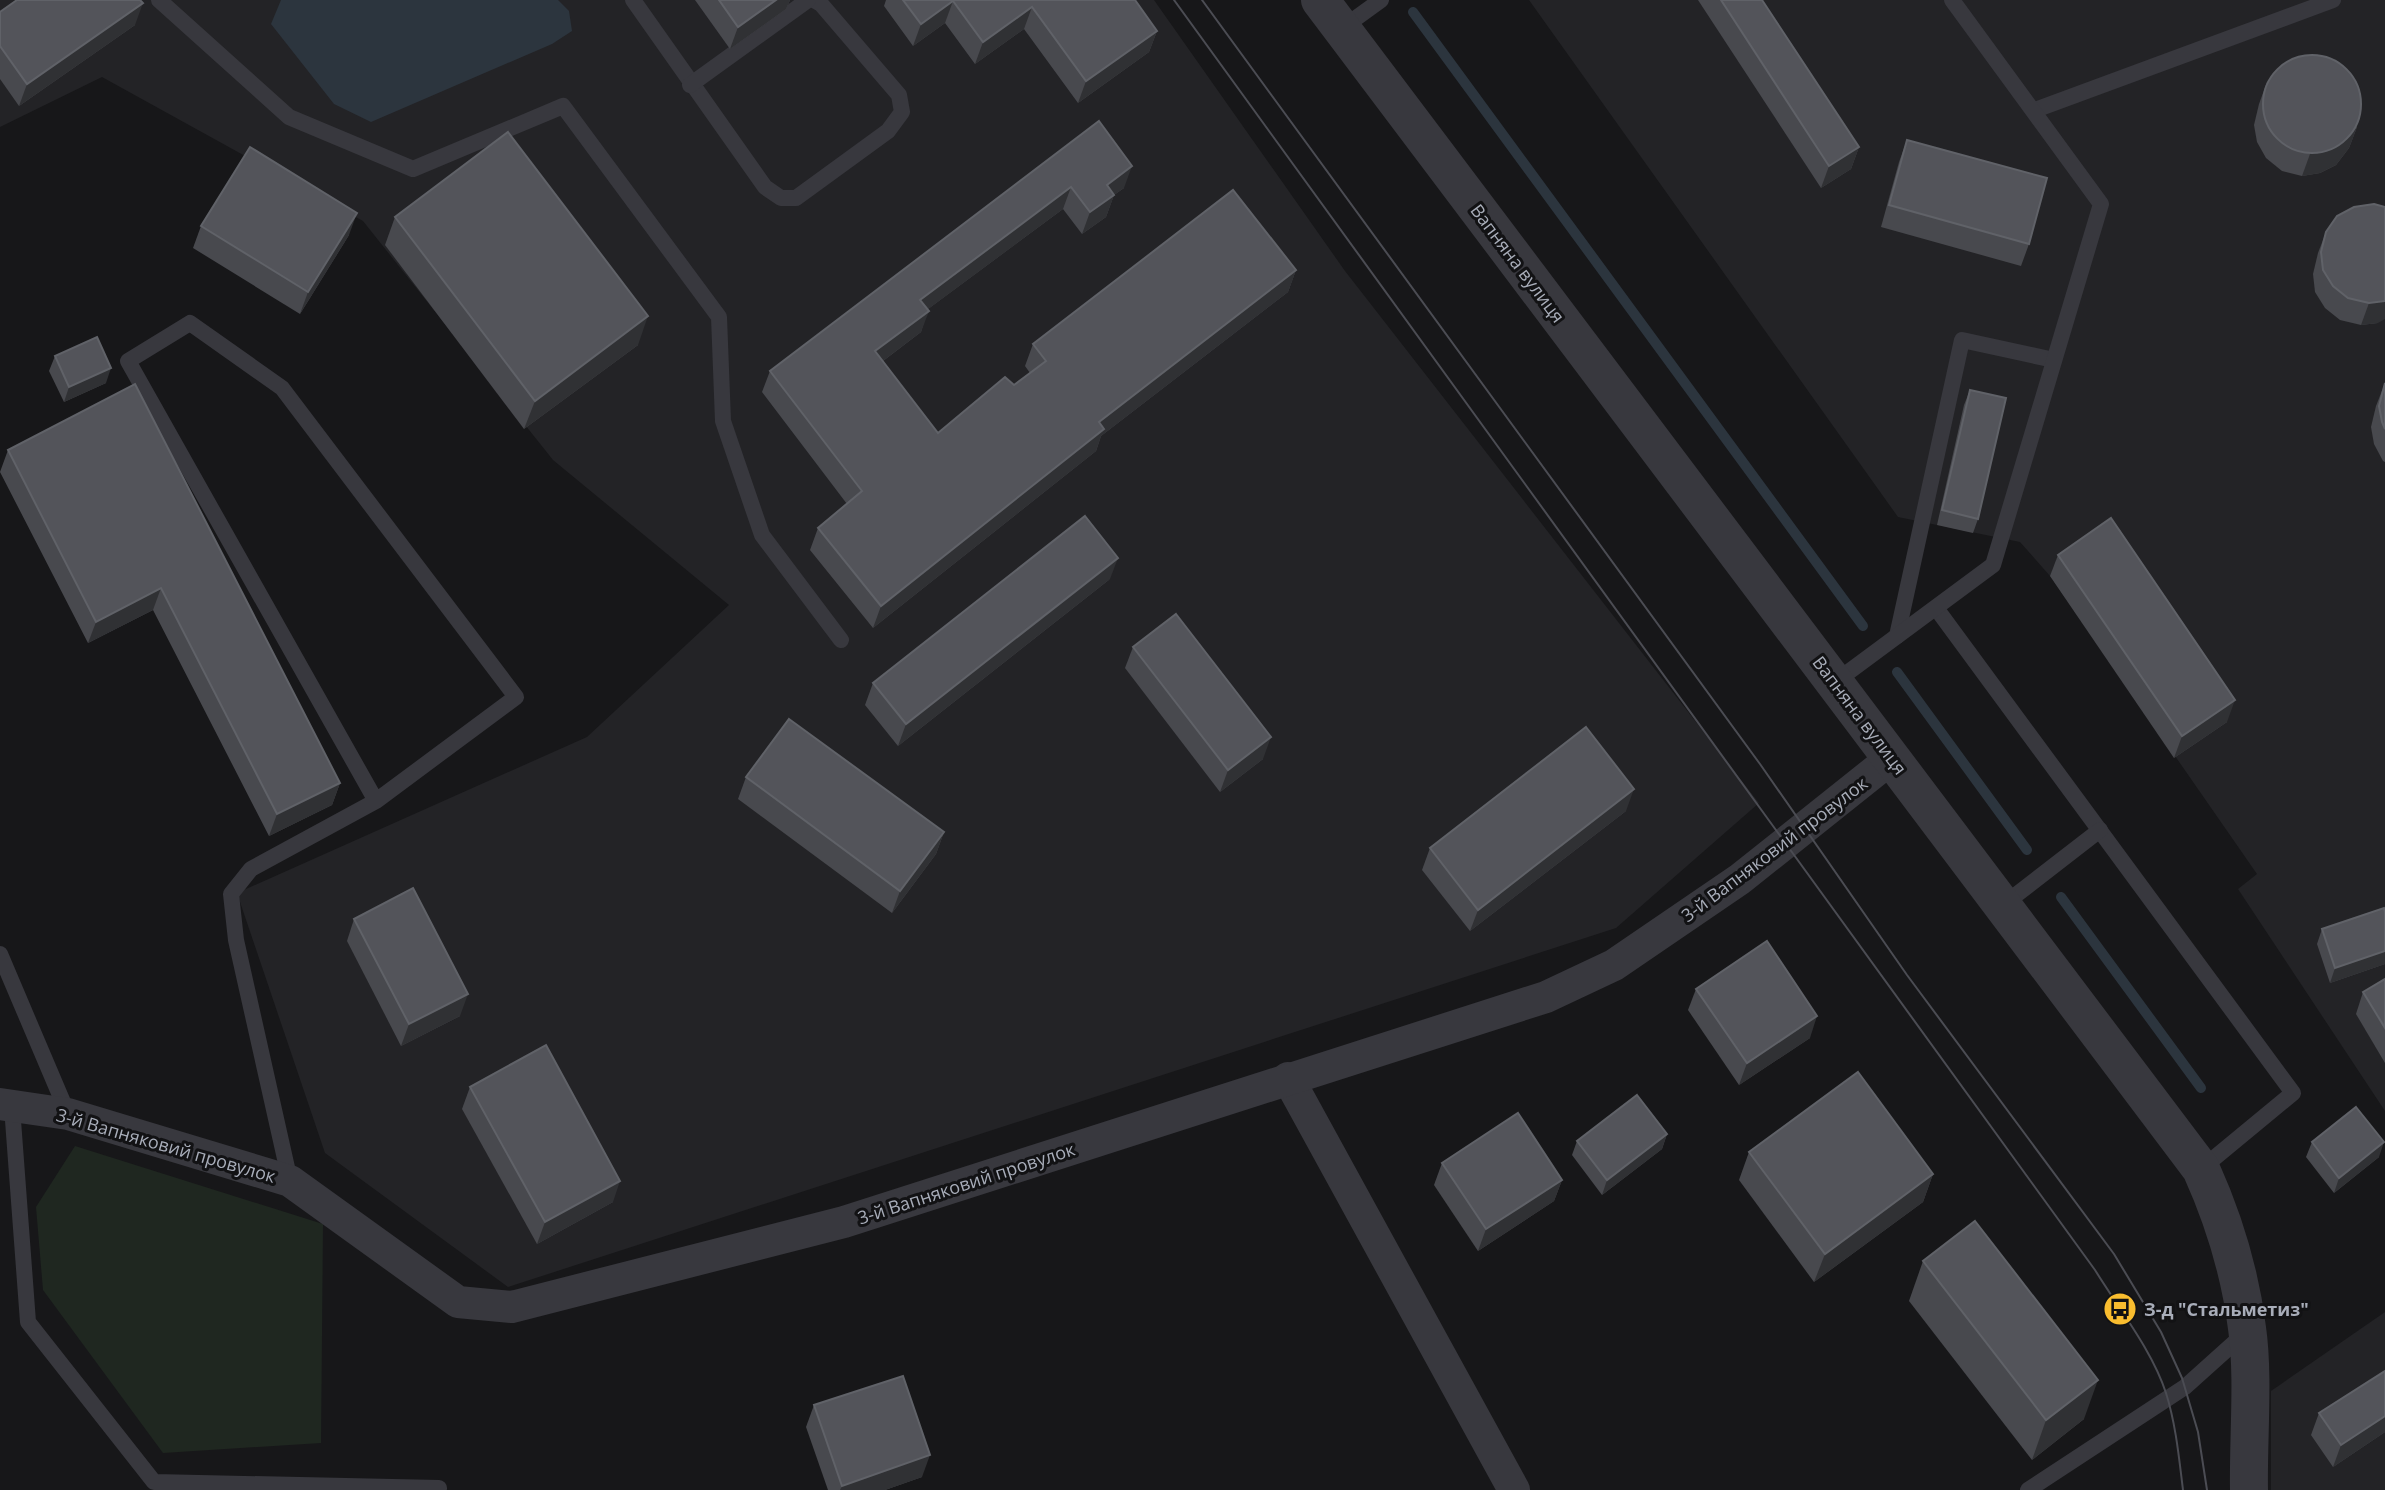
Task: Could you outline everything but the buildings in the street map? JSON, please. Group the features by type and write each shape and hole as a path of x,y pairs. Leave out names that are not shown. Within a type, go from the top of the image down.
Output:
{"street":[{"name":"Вапняна вулиця","path":"1331,14 2201,1169 2221,1213 2236,1263 2248,1331 2249,1490"},
{"name":"3-й Вапняковий провулок","path":"6,1105 68,1114 290,1181 458,1301 512,1307 844,1223 1546,997 1614,965 1740,879 1893,757"},
{"path":"1288,1078 1514,1490"}],"lane":[{"path":"159,0 289,117 413,169 563,106 719,317 723,421 762,535 841,640"},
{"path":"633,0 690,85 765,187 781,198 796,198 888,131 902,111 899,95 814,0"},
{"path":"690,85 808,0"},
{"path":"1331,14 1381,0"},
{"path":"1835,682 1993,565 2101,204 2035,110 1952,0"},
{"path":"2035,110 2333,0"},
{"path":"290,1181 236,940 231,894 251,869 376,801 516,697 282,388 190,323 128,361 376,801"},
{"path":"1897,636 1962,340 2054,360"},
{"path":"1936,608 2293,1093 2201,1169"},
{"path":"2003,905 2100,830"},
{"path":"0,954 68,1114"},
{"path":"6,1105 28,1322 154,1482 439,1488"},
{"path":"2028,1490 2185,1387 2248,1331"}],"shaded area":[{"path":"0,0 1154,0 1345,271 1759,803 1616,928 508,1287 325,1153 237,893 587,737 729,605 553,460 363,221 102,77 0,127"},
{"path":"281,0 558,0 569,11 572,31 552,44 371,122 334,104 271,24"},
{"path":"1529,0 2385,0 2385,1111 2238,889 2257,874 2050,576 2020,542 1898,517"},
{"path":"75,1146 323,1224 321,1443 163,1453 43,1290 36,1207"},
{"path":"2385,1312 2385,1490 2271,1490 2271,1391"}],"waterway":[{"path":"1413,12 1863,626"},
{"path":"1897,672 2027,850"},
{"path":"2061,897 2201,1088"}],"tram line":[{"path":"1174,0 2095,1270 2144,1345 2160,1377 2172,1417 2183,1490"},
{"path":"1202,0 1760,764 1907,975 2114,1254 2161,1332 2182,1378 2198,1432 2207,1490"}],"place":[{"name":"З-д \"Стальметиз\"","path":"2120,1309"}]}
